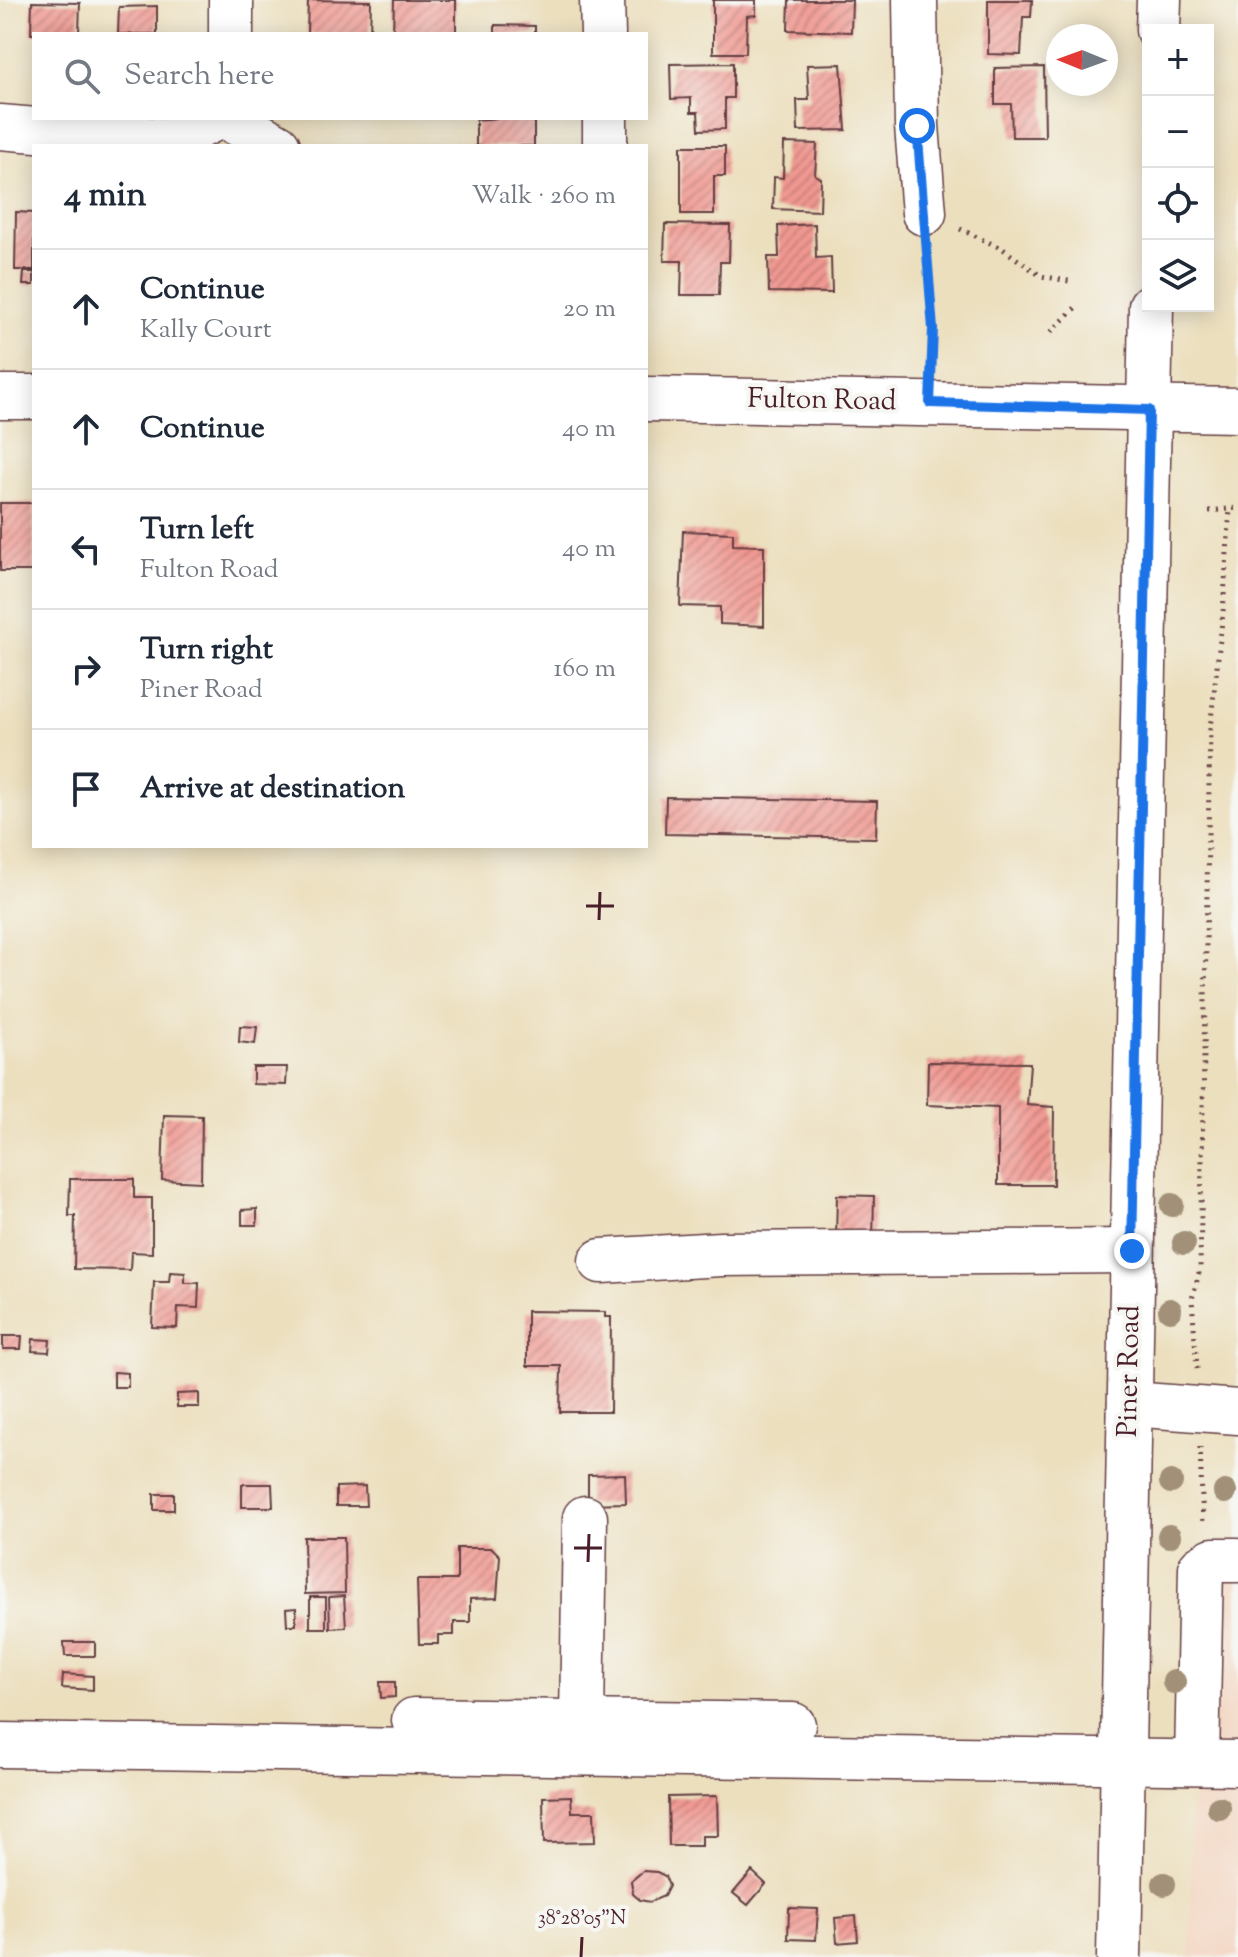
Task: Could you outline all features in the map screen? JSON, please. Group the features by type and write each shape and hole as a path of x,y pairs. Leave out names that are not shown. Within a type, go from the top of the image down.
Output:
{"street":[{"path":"231,0 231,32"},
{"path":"602,0 603,32"},
{"path":"915,0 917,126 924,213"},
{"path":"1158,24 1159,0"},
{"path":"0,127 170,141 210,120"},
{"path":"232,120 274,144"},
{"path":"605,120 605,144"},
{"name":"Piner Road","path":"1119,1957 1151,312"},
{"path":"0,397 32,397"},
{"name":"Fulton Road","path":"648,399 1238,410"},
{"path":"601,1261 721,1254 1132,1251"},
{"path":"1130,1404 1218,1410"},
{"path":"582,1721 585,1518"},
{"path":"0,1716 582,1721 1123,1745 1218,1762 1220,1563"},
{"path":"0,1745 1123,1745"}],"path":[{"path":"930,403 933,329 924,213 1003,249 1041,276 1074,282"},
{"path":"1051,332 1077,306"},
{"path":"1209,511 1238,508"},
{"path":"1220,1563 1204,1536 1218,1410 1192,1299 1200,1269 1210,729 1230,509"}],"shaded area":[{"path":"1238,1547 1238,1957 1190,1957 1194,1553"}],"building":[{"path":"308,0 371,1 370,32 307,32"},
{"path":"394,0 456,0 456,32 393,32"},
{"path":"713,0 756,0 756,15 747,16 746,53 713,53"},
{"path":"789,0 852,0 851,32 788,30"},
{"path":"988,0 1032,0 1031,17 1023,17 1021,55 988,54"},
{"path":"32,2 80,3 79,32 31,34"},
{"path":"157,6 157,32 118,32 119,7"},
{"path":"495,25 535,26 535,32 495,32"},
{"path":"733,63 733,98 725,98 725,129 699,130 698,112 691,112 691,98 671,99 670,64"},
{"path":"841,64 846,130 798,131 797,100 809,100 807,65"},
{"path":"1044,67 1045,137 1012,137 1011,104 995,104 995,68"},
{"path":"476,120 534,120 534,144 476,144"},
{"path":"784,143 817,144 815,175 821,178 820,211 773,209 774,177 783,178"},
{"path":"681,146 725,146 725,176 714,176 714,214 681,214"},
{"path":"16,212 32,213 32,270 15,270"},
{"path":"665,224 730,225 729,262 720,262 719,295 681,295 682,261 664,261"},
{"path":"815,224 816,258 831,257 832,293 769,292 768,257 779,257 778,226"},
{"path":"24,272 32,272 32,285 23,285"},
{"path":"0,503 32,503 32,571 0,571"},
{"path":"683,531 733,533 733,545 764,546 764,626 720,624 720,607 680,606"},
{"path":"666,797 877,801 876,838 665,834"},
{"path":"240,1026 257,1027 255,1044 239,1042"},
{"path":"928,1062 1030,1063 1027,1105 1054,1107 1053,1185 998,1185 998,1108 927,1105"},
{"path":"253,1067 287,1067 286,1085 253,1084"},
{"path":"164,1115 202,1116 201,1182 162,1180"},
{"path":"70,1179 134,1179 134,1198 152,1198 152,1253 131,1252 130,1270 74,1269 75,1216 69,1216"},
{"path":"837,1195 874,1196 873,1240 836,1240"},
{"path":"257,1209 257,1225 242,1225 242,1210"},
{"path":"170,1272 185,1273 185,1283 199,1283 198,1308 178,1307 177,1328 152,1327 154,1282 169,1282"},
{"path":"527,1311 605,1312 605,1317 611,1317 610,1412 560,1412 561,1366 527,1366"},
{"path":"3,1336 22,1336 21,1349 3,1349"},
{"path":"33,1339 50,1340 49,1352 32,1351"},
{"path":"114,1372 128,1373 128,1387 114,1387"},
{"path":"199,1393 199,1407 177,1407 177,1394"},
{"path":"625,1474 626,1503 588,1504 588,1475"},
{"path":"242,1484 272,1484 273,1507 242,1507"},
{"path":"365,1486 366,1506 336,1506 336,1487"},
{"path":"154,1494 174,1494 174,1510 154,1510"},
{"path":"304,1537 344,1537 345,1593 305,1594"},
{"path":"457,1548 492,1548 500,1556 497,1598 470,1599 470,1622 454,1622 454,1635 438,1635 438,1644 419,1644 417,1580 457,1580"},
{"path":"344,1596 346,1627 330,1628 329,1597"},
{"path":"310,1597 326,1597 326,1628 310,1628"},
{"path":"296,1608 296,1625 287,1625 286,1609"},
{"path":"64,1642 95,1642 95,1656 65,1656"},
{"path":"63,1674 93,1676 93,1690 62,1688"},
{"path":"380,1682 395,1682 395,1697 381,1698"},
{"path":"571,1796 572,1812 594,1812 595,1842 544,1843 543,1797"},
{"path":"717,1796 718,1836 702,1836 702,1846 669,1846 668,1797"},
{"path":"643,1871 665,1876 669,1886 664,1896 650,1902 640,1900 633,1894 631,1881"},
{"path":"752,1871 766,1884 748,1905 733,1893"},
{"path":"789,1908 818,1909 816,1940 788,1939"},
{"path":"856,1916 858,1941 837,1943 835,1918"}],"route":[{"path":"917,126 933,329 930,403 1149,410 1132,1251"}]}
